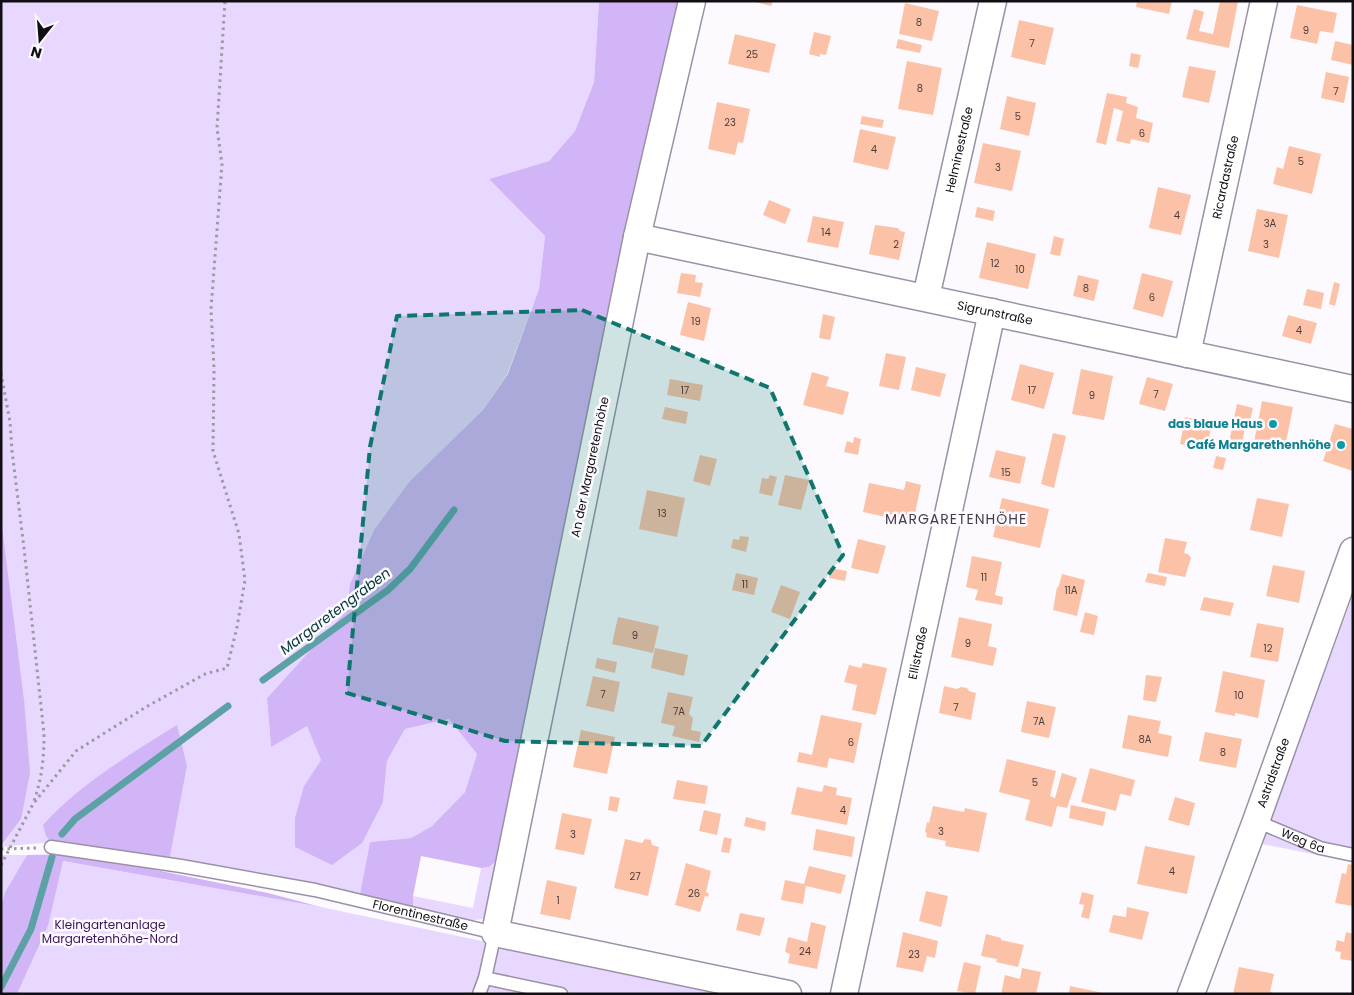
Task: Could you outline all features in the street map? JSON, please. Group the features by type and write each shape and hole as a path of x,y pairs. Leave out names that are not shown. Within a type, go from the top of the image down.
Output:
{"street":[{"name":"An der Margaretenhöhe","path":"495,933 637,237 692,1"},
{"name":"Helminestraße","path":"926,297 993,1"},
{"name":"Ricardastraße","path":"1187,354 1264,1"},
{"name":"Sigrunstraße","path":"637,237 1353,389"},
{"name":"Ellistraße","path":"844,994 992,312"},
{"name":"Astridstraße","path":"1191,994 1256,821 1353,551"},
{"name":"Florentinestraße","path":"495,933 788,994"}],"lane":[{"name":"Weg 6a","path":"1256,821 1320,848 1353,855"},
{"name":"Florentinestraße","path":"51,848 181,866 315,890 495,933"},
{"path":"479,994 485,978 495,933"},
{"path":"485,978 561,994"}],"path":[{"path":"33,804 76,751 196,678 227,668 237,628 245,580 239,534 213,451 214,370 211,309 222,164 217,128 225,1"},
{"path":"1,373 10,422 44,734 44,761 40,785 33,804 1,866"},
{"path":"1,849 51,848"}],"highlighted area":[{"path":"582,310 770,388 843,555 701,746 505,741 347,693 370,447 397,316"}],"green space":[{"path":"1,1 599,1 594,82 575,131 549,161 489,179 545,236 539,289 507,374 483,410 409,482 374,530 350,584 347,610 267,698 271,746 307,725 321,760 304,786 383,802 387,761 405,729 449,719 477,754 465,792 432,826 411,838 370,842 360,894 311,882 170,857 187,766 176,726 51,842 1,847 21,819 24,699 1,518"},
{"path":"1353,595 1353,862 1262,844"},
{"path":"1,855 27,855 5,892 1,907"},
{"name":"Kleingartenanlage Margaretenhöhe-Nord","path":"62,861 321,907 731,994 17,994 48,926"},
{"path":"495,862 499,870 489,918 469,921 413,907 413,896 473,908 481,868 489,867"}],"shaded area":[{"path":"599,1 683,1 538,696 524,724 495,862 489,867 481,868 421,856 413,896 413,907 360,894 370,842 411,838 432,826 465,792 477,754 449,719 405,729 387,761 383,802 362,843 332,865 295,847 295,818 304,786 321,760 307,726 271,747 267,698 347,610 350,584 374,530 409,482 483,410 508,374 539,289 545,236 489,179 549,161 575,131 594,82"},
{"path":"1,518 24,699 30,773 21,819 1,846"},
{"path":"177,725 187,766 170,857 51,842 46,836 43,825 57,810 89,783"},
{"path":"78,854 268,893 321,907 63,861 48,926 17,994 1,994 1,907 5,892 27,855"}],"building":[{"path":"751,1 773,1 771,6"},
{"path":"1137,1 1172,1 1169,14 1136,7"},
{"path":"1220,1 1238,1 1229,48 1186,39 1194,9 1204,12 1199,31 1213,34"},
{"path":"905,3 939,11 932,41 899,34"},
{"path":"1297,5 1337,13 1333,33 1320,31 1317,44 1290,38"},
{"path":"1019,20 1054,28 1045,65 1011,57"},
{"path":"814,32 831,36 826,55 820,54 820,57 809,54"},
{"path":"735,34 776,44 769,73 728,64"},
{"path":"898,39 922,45 920,53 896,48"},
{"path":"1335,41 1353,45 1353,65 1331,60"},
{"path":"1131,53 1141,55 1138,68 1129,66"},
{"path":"907,61 942,68 933,115 898,109"},
{"path":"1189,66 1216,71 1209,103 1182,97"},
{"path":"1326,72 1349,77 1344,103 1321,98"},
{"path":"1107,93 1127,97 1126,103 1138,107 1136,118 1153,123 1149,143 1131,139 1130,144 1116,141 1123,111 1114,108 1106,145 1096,142"},
{"path":"1007,96 1036,103 1029,136 1000,129"},
{"path":"717,102 750,109 743,143 738,142 735,155 708,149"},
{"path":"862,116 884,120 882,128 860,124"},
{"path":"860,129 896,137 888,170 853,162"},
{"path":"983,143 1021,151 1012,191 974,183"},
{"path":"1289,146 1321,154 1312,194 1273,184 1277,167 1283,169"},
{"path":"1158,187 1191,195 1181,235 1149,228"},
{"path":"769,200 791,209 785,224 763,215"},
{"path":"977,207 995,211 993,221 975,217"},
{"path":"1257,209 1288,215 1279,258 1248,251"},
{"path":"813,216 844,222 838,248 807,242"},
{"path":"875,225 898,228 900,231 905,232 899,260 869,254"},
{"path":"1054,236 1064,239 1060,256 1050,254"},
{"path":"987,242 1036,254 1028,289 979,278"},
{"path":"681,273 696,275 695,282 703,283 700,297 677,293"},
{"path":"1142,273 1173,281 1163,317 1133,309"},
{"path":"1078,275 1099,280 1094,301 1073,296"},
{"path":"1334,282 1340,284 1335,306 1329,304"},
{"path":"1307,289 1324,293 1321,309 1303,305"},
{"path":"688,302 711,308 704,341 680,335"},
{"path":"823,314 835,317 830,340 819,338"},
{"path":"1288,315 1317,323 1311,344 1282,336"},
{"path":"886,353 906,357 899,390 879,386"},
{"path":"1020,364 1054,373 1044,409 1011,400"},
{"path":"916,367 946,374 940,397 911,390"},
{"path":"1081,369 1113,376 1104,420 1072,414"},
{"path":"812,372 829,377 826,386 849,392 843,415 803,405"},
{"path":"1147,377 1173,384 1165,411 1139,404"},
{"path":"670,379 703,385 700,401 667,395"},
{"name":"das blaue Haus","path":"1262,401 1293,407 1285,447 1254,442"},
{"path":"1237,404 1253,408 1240,450 1228,447"},
{"path":"665,407 688,412 686,424 662,419"},
{"path":"1185,417 1212,422 1207,449 1180,444"},
{"name":"Café Margarethenhöhe","path":"1335,424 1353,429 1353,471 1323,461"},
{"path":"1053,433 1066,436 1054,488 1041,484"},
{"path":"854,437 861,439 858,455 844,452 847,441 853,443"},
{"path":"996,450 1026,457 1020,484 989,477"},
{"path":"700,455 717,459 710,486 693,481"},
{"path":"1216,456 1226,458 1223,470 1213,468"},
{"path":"770,475 777,477 772,496 759,493 762,478 768,479"},
{"path":"785,475 809,480 801,510 778,505"},
{"path":"906,481 921,485 913,523 863,512 869,483 904,490"},
{"path":"647,490 685,498 677,537 639,529"},
{"path":"1002,498 1049,509 1040,548 993,537"},
{"path":"1257,498 1289,504 1282,537 1250,530"},
{"path":"740,536 749,537 746,552 731,548 733,539 739,540"},
{"path":"1165,538 1187,542 1184,553 1188,554 1191,558 1185,577 1158,572"},
{"path":"858,539 886,546 878,574 851,568"},
{"path":"972,556 1002,562 995,595 1003,597 1002,605 975,600 978,590 966,587"},
{"path":"1273,565 1305,571 1299,603 1266,596"},
{"path":"830,568 847,571 845,581 829,578"},
{"path":"736,573 758,578 754,595 732,590"},
{"path":"1148,573 1167,577 1165,586 1145,582"},
{"path":"1062,574 1085,580 1077,616 1053,610 1057,587"},
{"path":"781,585 800,592 790,619 771,612"},
{"path":"1204,597 1234,603 1230,616 1200,610"},
{"path":"1085,612 1098,616 1094,635 1080,632"},
{"path":"618,617 659,626 653,653 612,644"},
{"path":"959,617 992,624 988,646 997,648 993,666 951,657"},
{"path":"1257,623 1284,628 1278,662 1250,657"},
{"path":"655,648 688,655 684,676 651,668"},
{"path":"597,658 617,662 615,673 595,668"},
{"path":"863,663 887,668 876,715 852,710 857,685 844,682 849,665 861,668"},
{"path":"1223,671 1265,680 1258,718 1235,713 1235,716 1215,712"},
{"path":"1146,675 1162,677 1156,702 1143,700"},
{"path":"593,676 620,682 614,712 586,706"},
{"path":"944,686 957,689 961,687 967,688 969,691 976,693 971,720 939,713"},
{"path":"668,692 693,697 689,714 693,718 691,730 701,732 699,742 672,736 675,726 661,723"},
{"path":"1027,701 1056,707 1049,738 1021,732"},
{"path":"821,715 862,723 854,763 829,758 827,768 797,762 799,752 812,755"},
{"path":"1128,715 1161,721 1158,733 1172,736 1168,757 1122,748"},
{"path":"581,730 615,737 607,774 573,767"},
{"path":"1205,732 1242,739 1236,768 1199,761"},
{"path":"1007,759 1056,771 1050,796 1055,798 1062,773 1077,778 1067,808 1057,806 1052,827 1025,820 1030,800 999,792"},
{"path":"1090,768 1135,780 1131,796 1120,794 1116,811 1081,802"},
{"path":"677,780 708,786 705,804 673,799"},
{"path":"824,785 837,788 836,795 852,798 847,825 791,814 797,787 822,792"},
{"path":"610,796 620,798 617,812 608,810"},
{"path":"1175,797 1195,803 1189,826 1168,820"},
{"path":"1071,805 1106,812 1103,826 1069,818"},
{"path":"933,806 964,812 965,808 987,813 979,852 945,846 946,841 926,837 927,822 929,823"},
{"path":"704,810 721,814 717,835 699,831"},
{"path":"562,813 592,819 584,855 555,849"},
{"path":"746,817 766,822 765,831 744,826"},
{"path":"816,829 855,837 852,857 813,850"},
{"path":"724,837 732,839 729,853 721,852"},
{"path":"625,839 642,843 645,839 651,840 652,845 659,847 648,896 614,888"},
{"path":"1145,846 1195,856 1187,894 1137,884"},
{"path":"686,863 711,871 706,892 709,894 708,897 705,896 700,912 675,905"},
{"path":"1348,864 1353,865 1353,906 1335,903 1342,873 1346,874"},
{"path":"809,866 846,875 841,894 806,886 803,904 781,900 785,880 804,884"},
{"path":"547,880 577,887 570,920 540,914"},
{"path":"926,891 948,896 941,927 919,921"},
{"path":"1082,892 1094,895 1089,919 1081,917 1084,905 1079,904"},
{"path":"1127,907 1149,912 1142,940 1109,932 1113,915 1126,917"},
{"path":"740,913 765,918 760,936 736,930"},
{"path":"811,922 826,926 817,969 788,963 790,954 785,952 788,937 807,942"},
{"path":"903,932 938,941 935,958 927,956 923,972 896,967"},
{"path":"1346,932 1353,934 1353,961 1340,959 1341,952 1335,951 1337,940 1344,942"},
{"path":"986,934 1001,938 1001,940 1024,945 1018,967 996,962 997,959 981,956"},
{"path":"964,962 981,966 975,994 957,991"},
{"path":"1239,967 1274,974 1270,992 1277,994 1233,994"},
{"path":"1022,968 1041,972 1036,994 1001,994 1005,975 1020,979"},
{"path":"1070,986 1103,993 1103,994 1069,994"}],"waterway":[{"name":"Margaretengraben","path":"263,680 388,590 410,569 454,510"},
{"name":"Margaretengraben","path":"62,834 75,819 228,706"},
{"name":"Margaretengraben","path":"1,987 31,929 52,857"}],"place":[{"name":"das blaue Haus","path":"1273,424"},
{"name":"Café Margarethenhöhe","path":"1341,445"}],"district":[{"name":"MARGARETENHÖHE","path":"956,519"}]}
